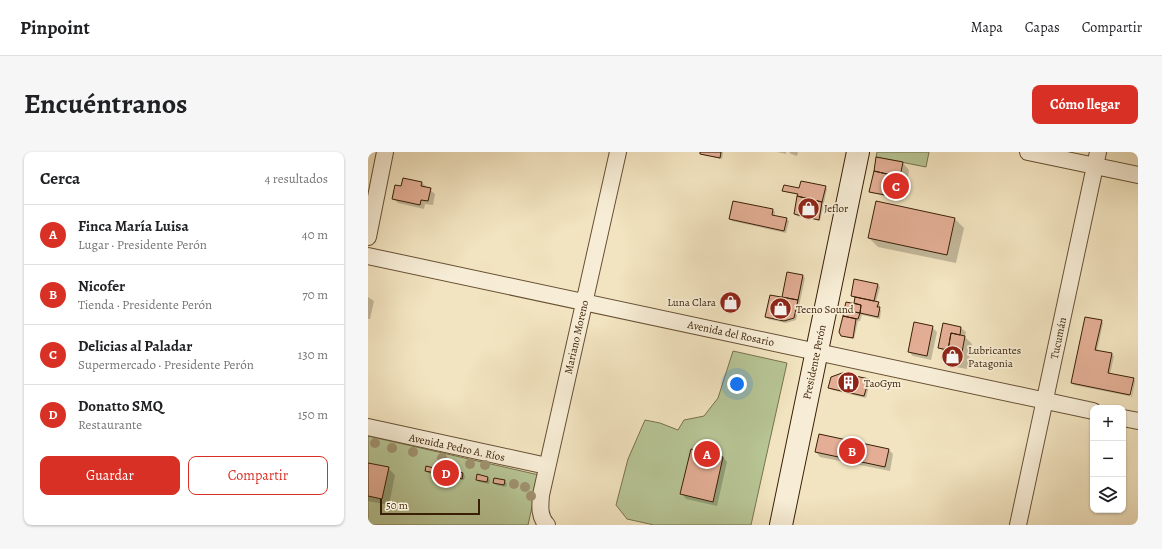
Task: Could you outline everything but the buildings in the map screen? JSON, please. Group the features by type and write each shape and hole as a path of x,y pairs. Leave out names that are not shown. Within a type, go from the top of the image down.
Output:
{"main road":[{"name":"Presidente Perón","path":"781,525 858,152"}],"street":[{"path":"368,237 385,152"},
{"name":"Mariano Moreno","path":"545,523 539,508 541,495 618,152"},
{"path":"1028,152 1097,159 1138,175"},
{"name":"Tucumán","path":"1018,525 1097,159"},
{"name":"Avenida del Rosario","path":"368,256 1090,410"},
{"path":"1126,419 1138,421"},
{"name":"Avenida Pedro A. Ríos","path":"368,427 547,466"}],"green space":[{"path":"877,152 929,152 926,167 876,157"},
{"path":"733,351 787,363 751,525 654,525 627,519 616,505 628,459 645,420 660,423 678,430 684,420 704,416 718,398"},
{"path":"368,436 539,475 528,525 368,525"}],"place":[{"name":"Delicias al Paladar","path":"896,186"},
{"name":"Jeflor","path":"808,208"},
{"name":"Luna Clara","path":"731,302"},
{"name":"Tecno Sound","path":"781,309"},
{"name":"Lubricantes Patagonia","path":"953,356"},
{"name":"TaoGym","path":"849,383"},
{"name":"Nicofer","path":"852,451"},
{"name":"Finca María Luisa","path":"707,454"},
{"name":"Donatto SMQ","path":"446,473"}]}
